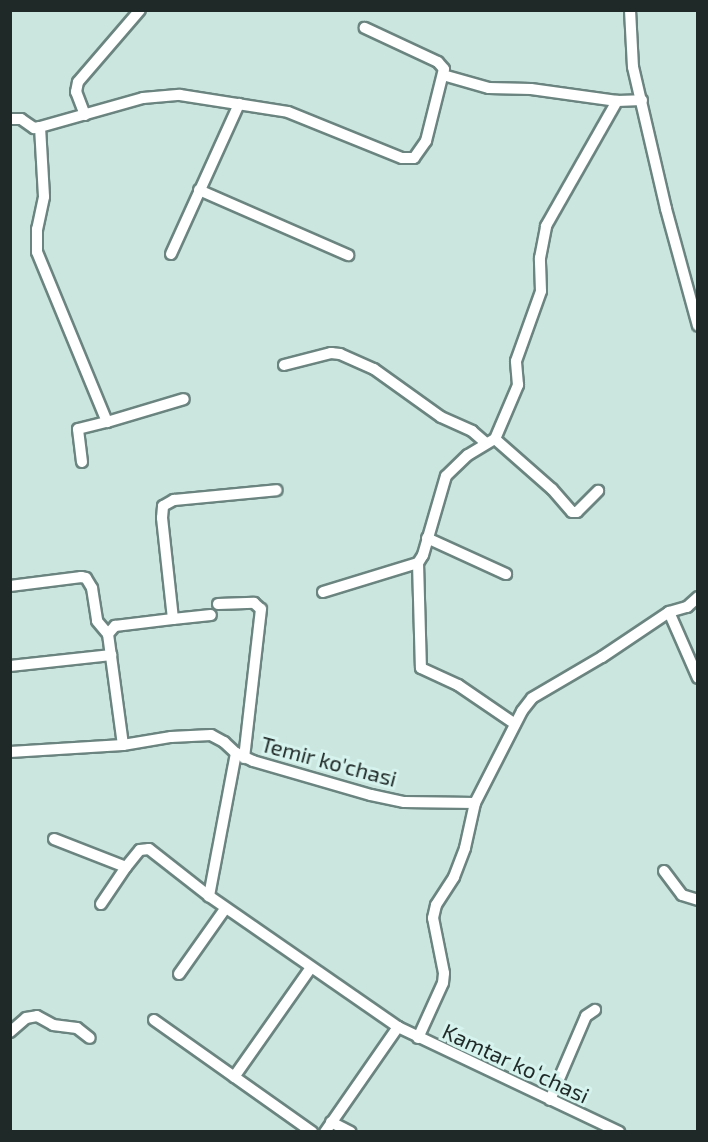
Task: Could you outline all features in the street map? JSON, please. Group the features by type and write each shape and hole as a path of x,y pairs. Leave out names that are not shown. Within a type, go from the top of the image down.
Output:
{"street":[{"path":"84,116 76,92 78,82 140,10"},
{"path":"630,10 630,46 693,295 698,326"},
{"path":"10,119 21,119 34,128 143,98 180,95 288,112 408,159 419,154 426,141 444,69 438,62 364,28"},
{"path":"443,75 489,88 531,89 617,101 642,100"},
{"path":"515,724 458,685 421,668 418,563 428,538 446,476 456,464 490,441 518,385 516,361 541,291 540,258 546,226 617,101"},
{"path":"171,254 239,104"},
{"path":"40,127 44,197 37,229 37,252 107,422"},
{"path":"199,190 348,255"},
{"path":"284,365 331,352 340,354 374,369 441,417 490,441 552,489 572,512 577,512 598,491"},
{"path":"82,462 78,429 184,399"},
{"path":"173,619 162,518 163,506 174,500 277,490"},
{"path":"428,538 506,574"},
{"path":"323,592 418,563"},
{"path":"10,586 86,578 92,588 97,621 108,634 123,745"},
{"path":"418,1038 442,983 444,973 433,918 435,905 454,877 465,848 475,803 515,724 532,698 602,657 669,612 687,607 698,597"},
{"path":"209,896 240,756 261,609 254,603 218,604"},
{"path":"669,612 698,678"},
{"path":"108,634 115,626 212,615"},
{"path":"10,666 111,655"},
{"name":"Temir ko'chasi","path":"10,752 123,745 196,734 211,735 224,742 240,756 371,795 404,802 475,803"},
{"path":"54,839 126,867"},
{"name":"Kamtar koʻchasi","path":"101,904 140,850 149,849 225,909 398,1027 550,1101 619,1131"},
{"path":"664,871 682,895 698,900"},
{"path":"179,974 225,909"},
{"path":"234,1077 310,969"},
{"path":"550,1101 586,1016 595,1010"},
{"path":"10,1032 26,1018 37,1016 53,1025 77,1028 90,1038"},
{"path":"154,1020 312,1131"},
{"path":"351,1131 328,1127 398,1027"}]}
